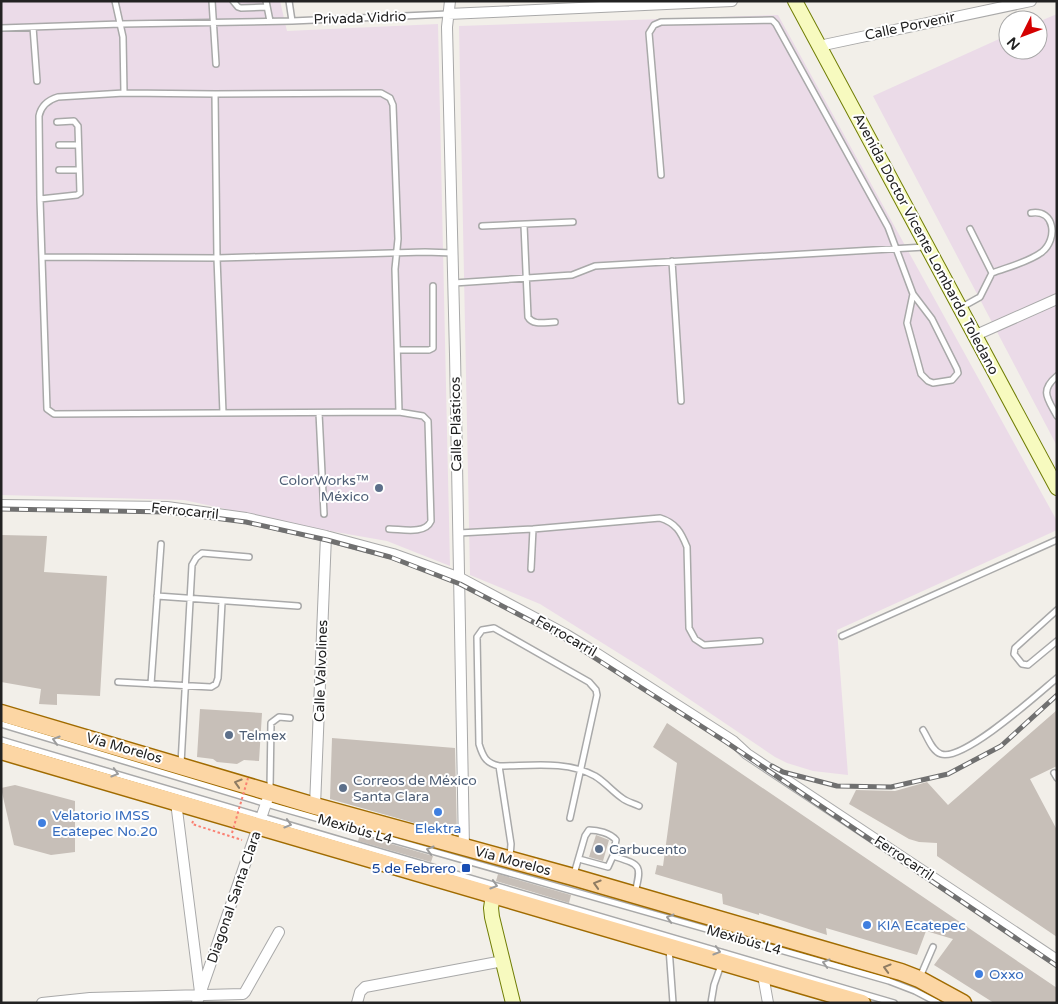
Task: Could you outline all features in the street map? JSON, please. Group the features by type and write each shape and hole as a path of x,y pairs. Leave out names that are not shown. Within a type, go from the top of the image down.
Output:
{"main road":[{"name":"Vía Morelos","path":"1,713 181,765 268,798 316,806 573,877 901,972 919,979 963,1003"},
{"path":"1,751 176,802 260,821 493,895 862,1003"}],"street":[{"name":"Calle Plásticos","path":"450,1 448,14 464,848"},
{"path":"448,14 732,1"},
{"name":"Avenida Doctor Vicente Lombardo Toledano","path":"795,1 1057,488"},
{"name":"Calle Porvenir","path":"819,46 1031,1"},
{"path":"976,336 1057,299"},
{"name":"Ferrocarril","path":"1,505 167,507 246,518 326,536 393,554 460,578 588,648 733,741 747,754 1057,960"},
{"name":"Calle Valvolines","path":"316,806 326,536"},
{"name":"Diagonal Santa Clara","path":"200,1000 268,798"},
{"path":"176,802 200,1000"},
{"path":"493,895 491,908 513,1003"},
{"path":"42,1003 90,998 200,1000 244,994 279,932"},
{"path":"357,1003 360,992 365,987 503,961"},
{"path":"762,975 768,1003"}],"lane":[{"path":"115,1 123,37 124,93"},
{"path":"212,1 216,64"},
{"path":"233,1 240,8 266,4 270,21"},
{"path":"288,1 292,20"},
{"name":"Privada Vidrio","path":"1,28 448,14"},
{"path":"661,176 649,33 651,28 661,22 772,20 888,227 913,294 932,320 957,369 958,373 952,380 933,383 928,381 918,370 907,324 913,294"},
{"path":"33,27 37,80"},
{"path":"389,529 422,530 431,521 428,421 423,416 399,412 54,414 49,412 46,405 39,116 48,100 58,97 124,93 381,93 390,98 394,106 397,252 395,269 399,412"},
{"path":"214,94 217,258 223,413"},
{"path":"40,199 78,195 80,192 78,126 74,121 57,122"},
{"path":"59,145 78,145"},
{"path":"59,170 78,170"},
{"path":"961,308 980,297 992,273 1038,255 1048,247 1054,230 1051,222 1044,215 1036,212 1031,213"},
{"path":"482,226 573,222"},
{"path":"524,225 529,319 534,323 555,322"},
{"path":"970,229 992,273"},
{"path":"454,283 572,275 596,266 928,247"},
{"path":"42,257 217,258 397,252 453,253"},
{"path":"672,261 681,401"},
{"path":"398,350 432,349 433,286"},
{"path":"1057,376 1047,386 1046,393 1057,416"},
{"path":"319,413 324,514"},
{"path":"459,533 533,529 660,518 670,521 682,534 686,547 689,628 691,634 704,645 760,641"},
{"path":"531,569 533,529"},
{"path":"842,636 1057,540"},
{"path":"151,684 161,544"},
{"path":"181,765 192,564 202,553 249,556"},
{"path":"157,596 190,600 298,606"},
{"path":"118,682 211,687 217,682 222,602"},
{"path":"1057,610 1015,648 1014,654 1022,664 1028,666 1057,641"},
{"path":"570,818 581,771 597,695 594,686 494,628 482,630 477,637 479,744 487,761 499,766 559,766 581,771 605,782 624,800 639,806"},
{"path":"923,730 938,752 946,755 954,754 972,745 989,733 1057,678"},
{"path":"268,798 271,723 279,718 290,718"},
{"name":"Mexibús L4","path":"1,724 268,798 889,981 915,991 938,1003"},
{"name":"Mexibús L4","path":"1,740 260,821 894,1003"},
{"path":"499,766 511,844 510,860"},
{"path":"573,877 578,859 585,836 587,832 592,830 615,837 617,842 613,856 609,866 606,868 578,859"},
{"path":"613,856 632,862 638,868 640,874 635,896"},
{"path":"668,946 673,1003"},
{"path":"919,979 933,947"},
{"path":"711,1003 714,985 722,962"}],"path":[{"path":"248,778 232,833 193,821 192,824 252,843"}],"shaded area":[{"path":"1,1 280,1 287,31 438,24 450,566 387,541 313,528 184,500 1,495"},
{"path":"1057,14 1057,446 873,96 998,40 998,60 1048,60 1048,18"},
{"path":"778,15 1057,521 1057,530 837,630 848,775 813,771 775,757 652,674 540,604 470,575 459,26"}],"building":[{"path":"1,535 47,536 44,572 107,576 100,696 57,694 57,705 39,704 41,689 1,682"},
{"name":"Telmex","path":"200,709 262,713 259,761 244,760 237,764 197,757"},
{"path":"1057,710 1057,766 1030,779 1057,830 1057,937 937,856 937,843 919,842 909,839 849,804 856,790 895,791 927,782 948,805"},
{"path":"667,723 1057,988 1057,1003 994,1003 934,965 953,939 926,931 917,955 826,928 827,935 759,913 759,915 723,904 722,894 655,874 657,865 663,866 677,763 653,747"},
{"path":"332,738 455,748 457,835 330,799"},
{"name":"Velatorio IMSS Ecatepec No.20","path":"15,785 75,801 75,852 51,855 14,845 1,788"},
{"path":"360,835 433,856 431,862 358,841"},
{"name":"Carbucento","path":"596,835 609,840 603,861 589,857"},
{"path":"498,874 571,895 569,903 496,881"}],"railway":[{"path":"1,509 167,512 246,522 327,540 390,557 460,584 562,637 726,742 1057,966"},
{"path":"772,766 783,772 837,786 891,787 948,774 1001,746 1057,695"}],"place":[{"name":"ColorWorks™ México","path":"379,488"},
{"name":"Telmex","path":"229,735"},
{"name":"Correos de México Santa Clara","path":"343,788"},
{"name":"Elektra","path":"438,812"},
{"name":"Velatorio IMSS Ecatepec No.20","path":"42,823"},
{"name":"Carbucento","path":"599,849"},
{"name":"5 de Febrero","path":"466,868"},
{"name":"KIA Ecatepec","path":"867,925"},
{"name":"Oxxo","path":"979,974"}]}
